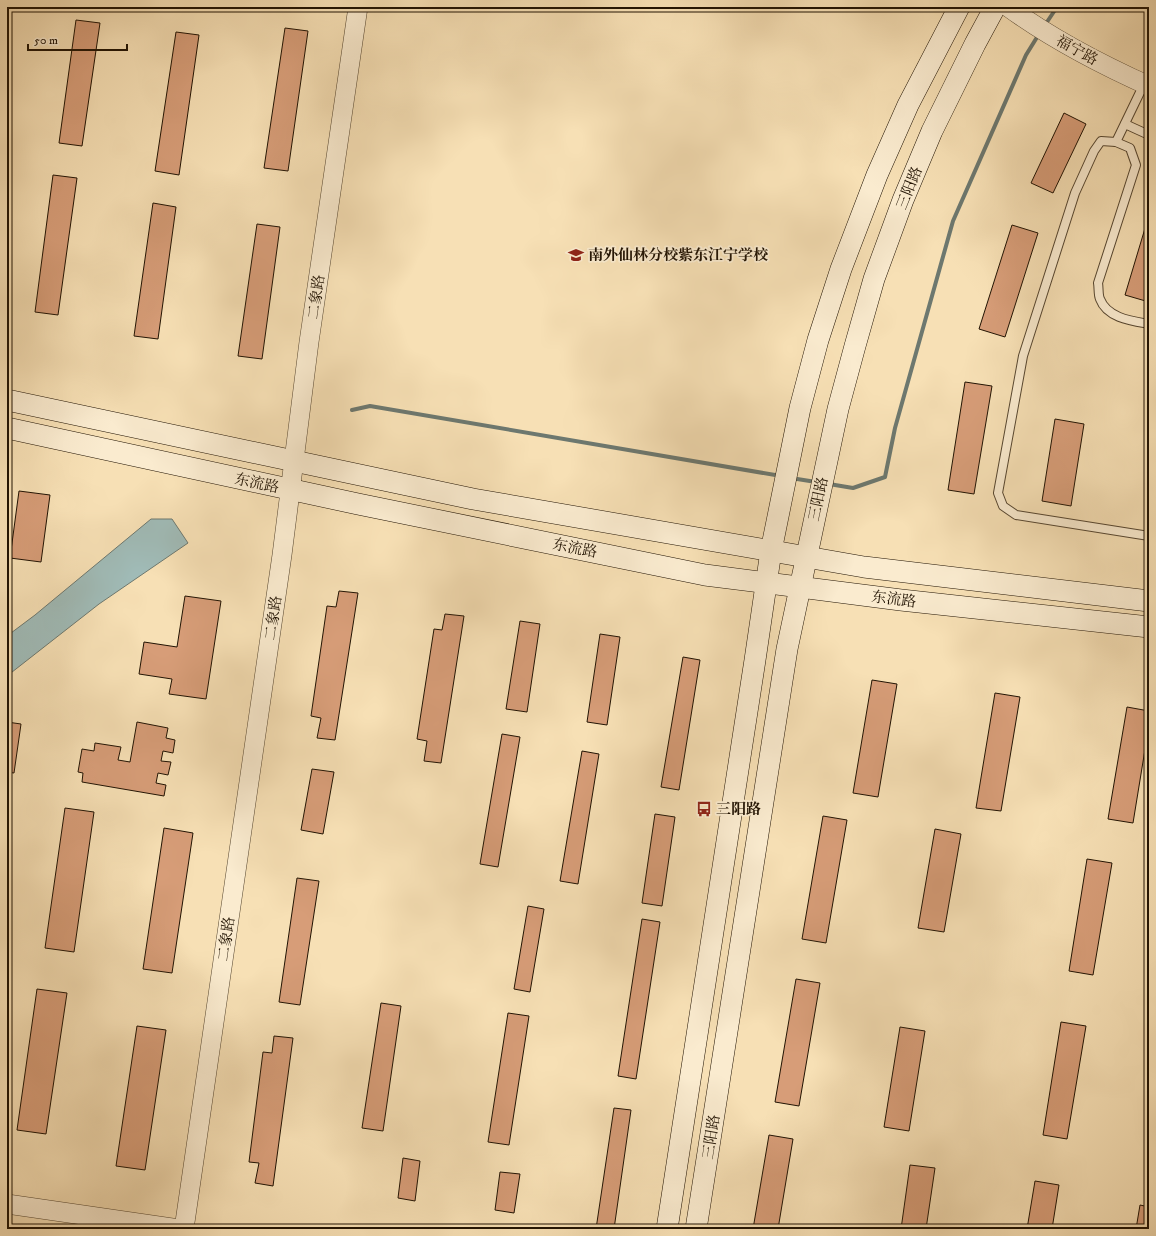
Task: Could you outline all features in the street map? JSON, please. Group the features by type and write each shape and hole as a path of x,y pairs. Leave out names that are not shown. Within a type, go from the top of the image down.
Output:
{"main road":[{"name":"三阳路","path":"666,1229 771,551 790,451 800,408 818,340 842,269 877,175 916,90 959,7"},
{"name":"三阳路","path":"696,1229 786,657 828,454 853,353 874,279 903,200 932,131 974,44 995,7"},
{"path":"916,90 929,81 937,82 944,90 943,109"},
{"name":"东流路","path":"7,400 473,499 806,558 864,567 1149,601"},
{"name":"东流路","path":"7,428 290,490 705,575 901,600 1149,627"}],"street":[{"name":"二象路","path":"184,1229 294,462 309,342 358,7"},
{"name":"福宁路","path":"1014,12 1068,46 1147,85"},
{"path":"7,1204 179,1229"}],"lane":[{"path":"1116,142 1147,85"},
{"path":"1125,124 1149,135"},
{"path":"1149,324 1129,320 1110,313 1100,300 1098,283 1136,165 1130,148 1116,142 1101,141 1094,151 1075,193 1023,356 998,493 1003,506 1016,515 1149,536"}],"water":[{"path":"151,519 172,519 188,543 99,604 7,676 7,636 35,615"}],"building":[{"path":"299,7 316,7 315,9"},
{"path":"76,20 100,23 82,146 59,143"},
{"path":"285,28 308,31 288,171 264,168"},
{"path":"176,32 199,35 179,175 155,171"},
{"path":"1064,113 1086,124 1053,193 1031,183"},
{"path":"53,175 77,178 58,315 35,312"},
{"path":"153,203 176,207 158,339 134,336"},
{"path":"1149,215 1149,302 1125,295"},
{"path":"257,224 280,227 262,359 238,356"},
{"path":"1012,225 1038,233 1005,337 979,329"},
{"path":"965,382 992,386 974,494 948,490"},
{"path":"1055,419 1084,424 1071,506 1042,501"},
{"path":"19,491 50,495 41,562 10,558"},
{"path":"1149,507 1149,522 1147,522"},
{"path":"339,591 358,593 335,740 317,738 321,718 311,716 327,606 336,607"},
{"path":"185,596 221,601 206,699 169,694 172,679 139,674 144,642 177,647"},
{"path":"445,614 464,616 441,763 424,761 427,741 417,739 434,629 442,630"},
{"path":"520,621 540,624 527,712 506,709"},
{"path":"600,634 620,637 607,725 587,722"},
{"path":"683,657 700,660 679,790 661,787"},
{"path":"872,680 897,684 878,797 853,793"},
{"path":"995,693 1020,697 1001,811 976,808"},
{"path":"1127,707 1149,711 1149,725 1133,823 1108,819"},
{"path":"7,722 21,724 14,773 7,772"},
{"path":"137,722 168,728 166,738 175,740 173,753 163,751 161,761 171,762 168,775 158,773 156,783 166,785 164,796 82,782 83,773 78,772 82,749 94,751 95,743 121,747 118,760 130,762"},
{"path":"502,734 520,737 498,867 480,864"},
{"path":"582,751 599,754 578,884 560,881"},
{"path":"312,769 334,772 323,834 301,830"},
{"path":"65,808 94,812 74,952 45,948"},
{"path":"655,814 675,817 662,906 642,903"},
{"path":"823,816 847,820 826,943 802,939"},
{"path":"164,828 193,833 172,973 143,969"},
{"path":"935,829 961,834 944,932 918,928"},
{"path":"1087,859 1112,863 1093,975 1069,971"},
{"path":"297,878 319,881 300,1005 279,1002"},
{"path":"528,906 544,909 530,992 514,989"},
{"path":"642,919 660,922 636,1079 618,1076"},
{"path":"796,979 820,983 799,1106 775,1102"},
{"path":"37,989 67,993 46,1134 17,1130"},
{"path":"381,1003 401,1006 383,1131 362,1128"},
{"path":"508,1013 529,1016 509,1145 488,1142"},
{"path":"1061,1022 1086,1026 1067,1139 1043,1135"},
{"path":"137,1026 166,1030 145,1170 116,1166"},
{"path":"900,1027 925,1031 909,1131 884,1127"},
{"path":"274,1036 293,1038 273,1186 255,1183 259,1163 249,1162 263,1052 272,1053"},
{"path":"614,1108 631,1110 614,1229 596,1229"},
{"path":"769,1135 793,1139 778,1229 753,1229"},
{"path":"403,1158 420,1161 415,1201 398,1198"},
{"path":"910,1165 935,1168 926,1229 901,1229"},
{"path":"500,1172 520,1174 514,1213 495,1210"},
{"path":"1035,1181 1059,1185 1052,1229 1027,1229"},
{"path":"1140,1205 1149,1207 1149,1229 1136,1229"}],"waterway":[{"path":"1045,25 1057,7"},
{"path":"829,484 853,488 885,477 895,428 953,221 1026,55 1039,34"},
{"path":"352,410 370,406 781,476"},
{"path":"791,478 816,482"}],"place":[{"name":"南外仙林分校紫东江宁学校","path":"576,255"},
{"name":"三阳路","path":"704,809"}]}
